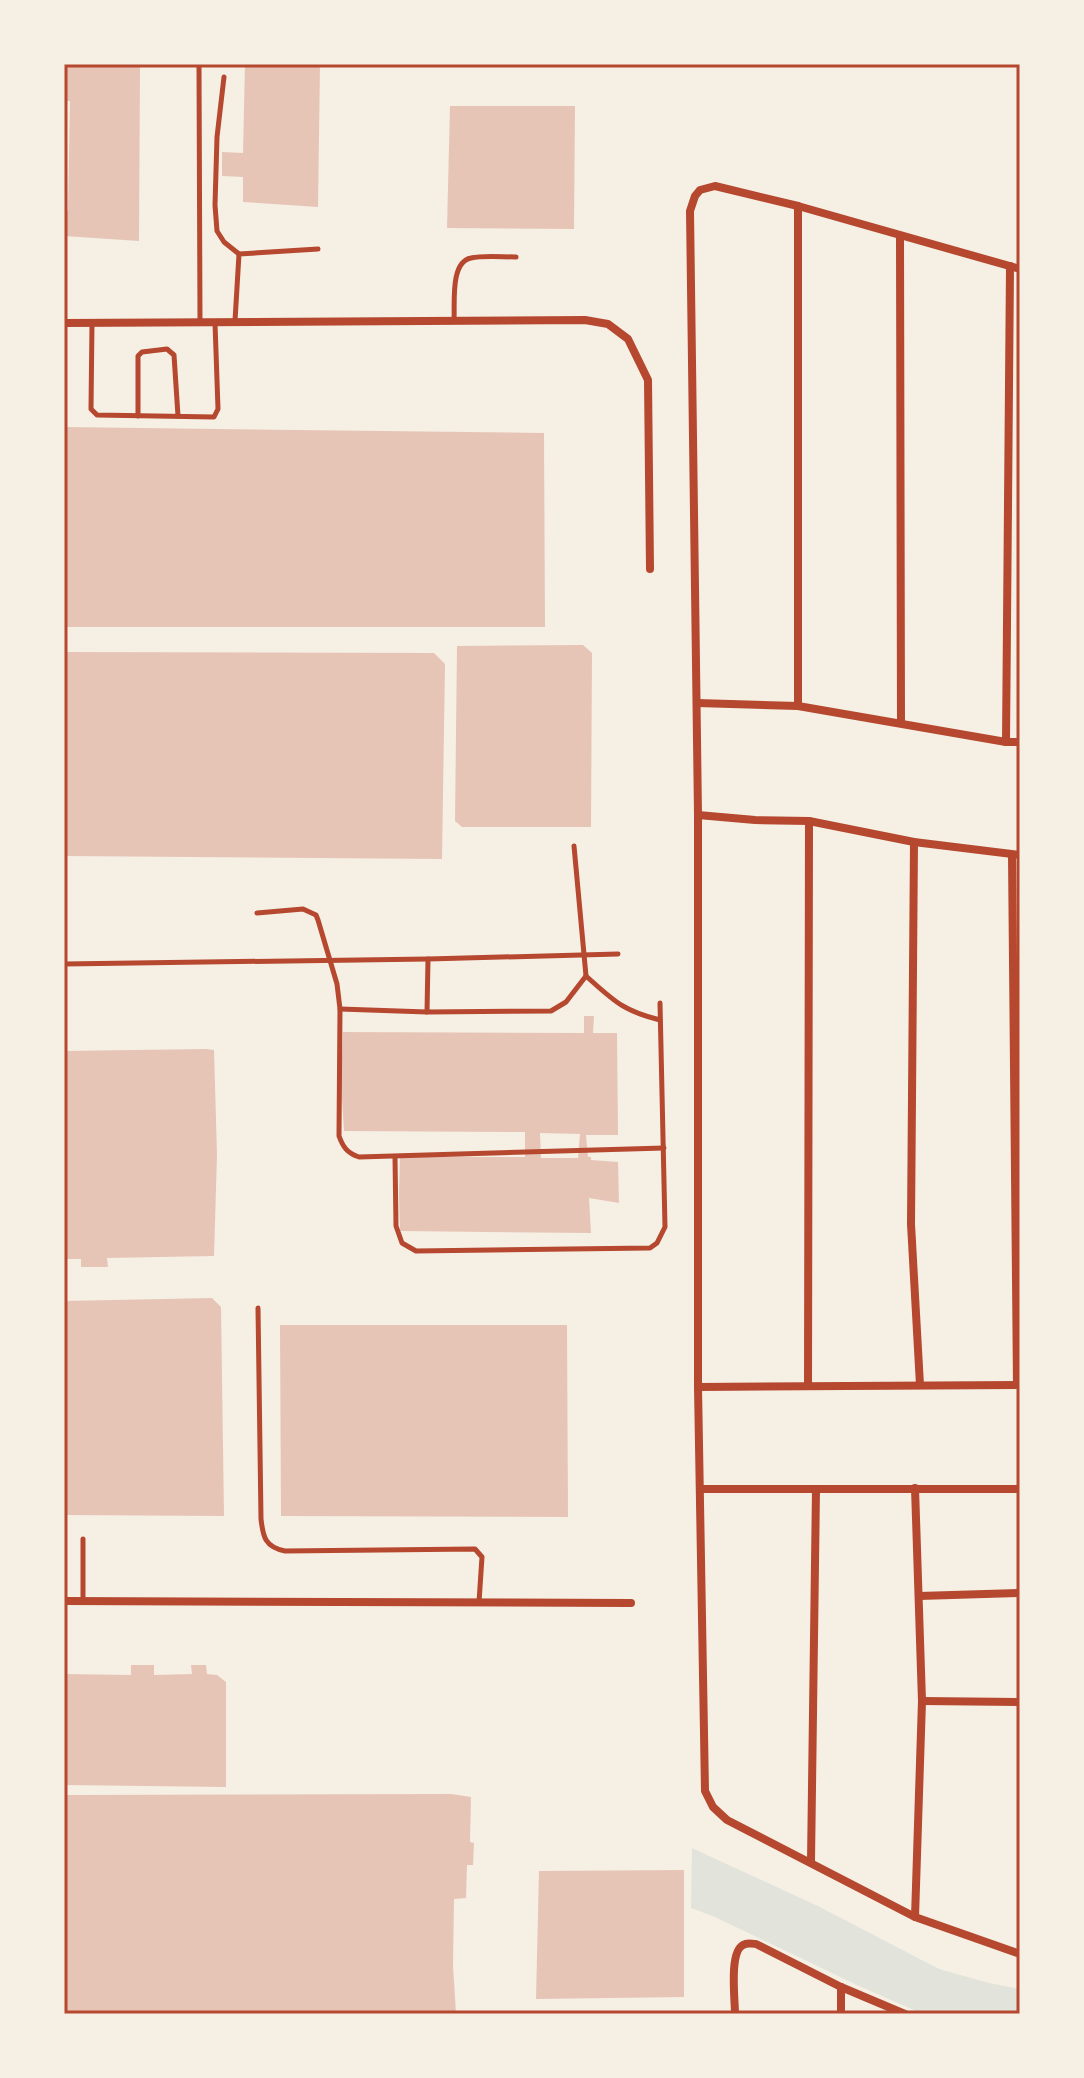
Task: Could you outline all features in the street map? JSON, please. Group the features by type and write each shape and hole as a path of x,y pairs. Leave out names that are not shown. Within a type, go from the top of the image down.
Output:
{"street":[{"path":"1020,269 798,206 715,186 700,190 690,211 698,815 698,1387 705,1791 713,1807 727,1820 915,1917 1020,1954"},
{"path":"798,206 798,706"},
{"path":"900,236 901,723"},
{"path":"1006,742 1010,266"},
{"path":"64,323 585,320 608,324 628,339 648,380 650,569"},
{"path":"697,703 798,706 1020,742"},
{"path":"698,815 809,821 914,842 1016,855 1019,1385 698,1387"},
{"path":"808,1386 809,821"},
{"path":"914,842 911,1210 920,1385"},
{"path":"915,1488 922,1701 915,1917"},
{"path":"700,1489 1020,1489"},
{"path":"811,1862 816,1489"},
{"path":"919,1596 1020,1593"},
{"path":"64,1601 631,1603"},
{"path":"922,1701 1020,1702"},
{"path":"735,2014 734,1961 741,1945 747,1943 756,1944 841,1987 905,2014"},
{"path":"841,1987 841,2014"}],"lane":[{"path":"199,64 200,323"},
{"path":"224,77 217,137 217,231 224,242 239,254 318,249"},
{"path":"235,322 239,254"},
{"path":"454,321 456,271 461,262 470,258 516,257"},
{"path":"92,322 91,409 97,415 214,417 218,409 215,323"},
{"path":"138,416 138,356 142,352 167,349 174,355 178,416"},
{"path":"340,1009 551,1011 566,1002 586,976 574,846"},
{"path":"257,913 303,909 316,915 337,984 340,1009 339,1136 343,1148 351,1155 395,1157 664,1148"},
{"path":"64,964 618,954"},
{"path":"427,1012 428,959"},
{"path":"586,976 617,1004 660,1020"},
{"path":"395,1157 396,1226 402,1243 416,1251 650,1248 657,1243 665,1227 660,1003"},
{"path":"258,1308 261,1519 266,1543 285,1551 475,1549 482,1557 479,1602"},
{"path":"83,1539 83,1601"}],"shaded area":[{"path":"692,1848 818,1906 939,1969 1020,1989 1020,2014 923,2014 691,1908"}],"building":[{"path":"64,64 140,64 139,241 64,236 64,211 68,211 70,101 64,101"},
{"path":"245,64 320,64 318,207 243,202 243,177 222,176 222,152 243,153"},
{"path":"450,106 575,106 574,229 447,228"},
{"path":"64,427 544,433 545,627 64,627"},
{"path":"583,645 592,653 591,827 462,827 455,821 457,646"},
{"path":"64,652 434,653 445,664 442,859 64,856"},
{"path":"584,1016 594,1016 593,1033 617,1033 618,1135 586,1135 591,1160 618,1162 619,1203 589,1198 591,1233 400,1231 400,1157 525,1157 525,1132 344,1131 341,1084 343,1032 584,1033","holes":["540,1133 580,1134 578,1158 541,1158"]},
{"path":"214,1050 217,1155 214,1256 107,1258 108,1267 81,1267 81,1259 64,1259 64,1051"},
{"path":"212,1298 221,1307 224,1516 64,1515 64,1301"},
{"path":"280,1325 567,1325 568,1517 281,1516"},
{"path":"131,1665 154,1665 154,1675 192,1674 191,1665 206,1665 207,1674 217,1675 226,1682 226,1787 64,1785 64,1674 131,1675"},
{"path":"451,1794 471,1797 470,1842 474,1843 473,1865 467,1865 466,1898 454,1899 456,2014 64,2014 64,1795"},
{"path":"684,1870 684,1997 536,1999 539,1871"}]}
